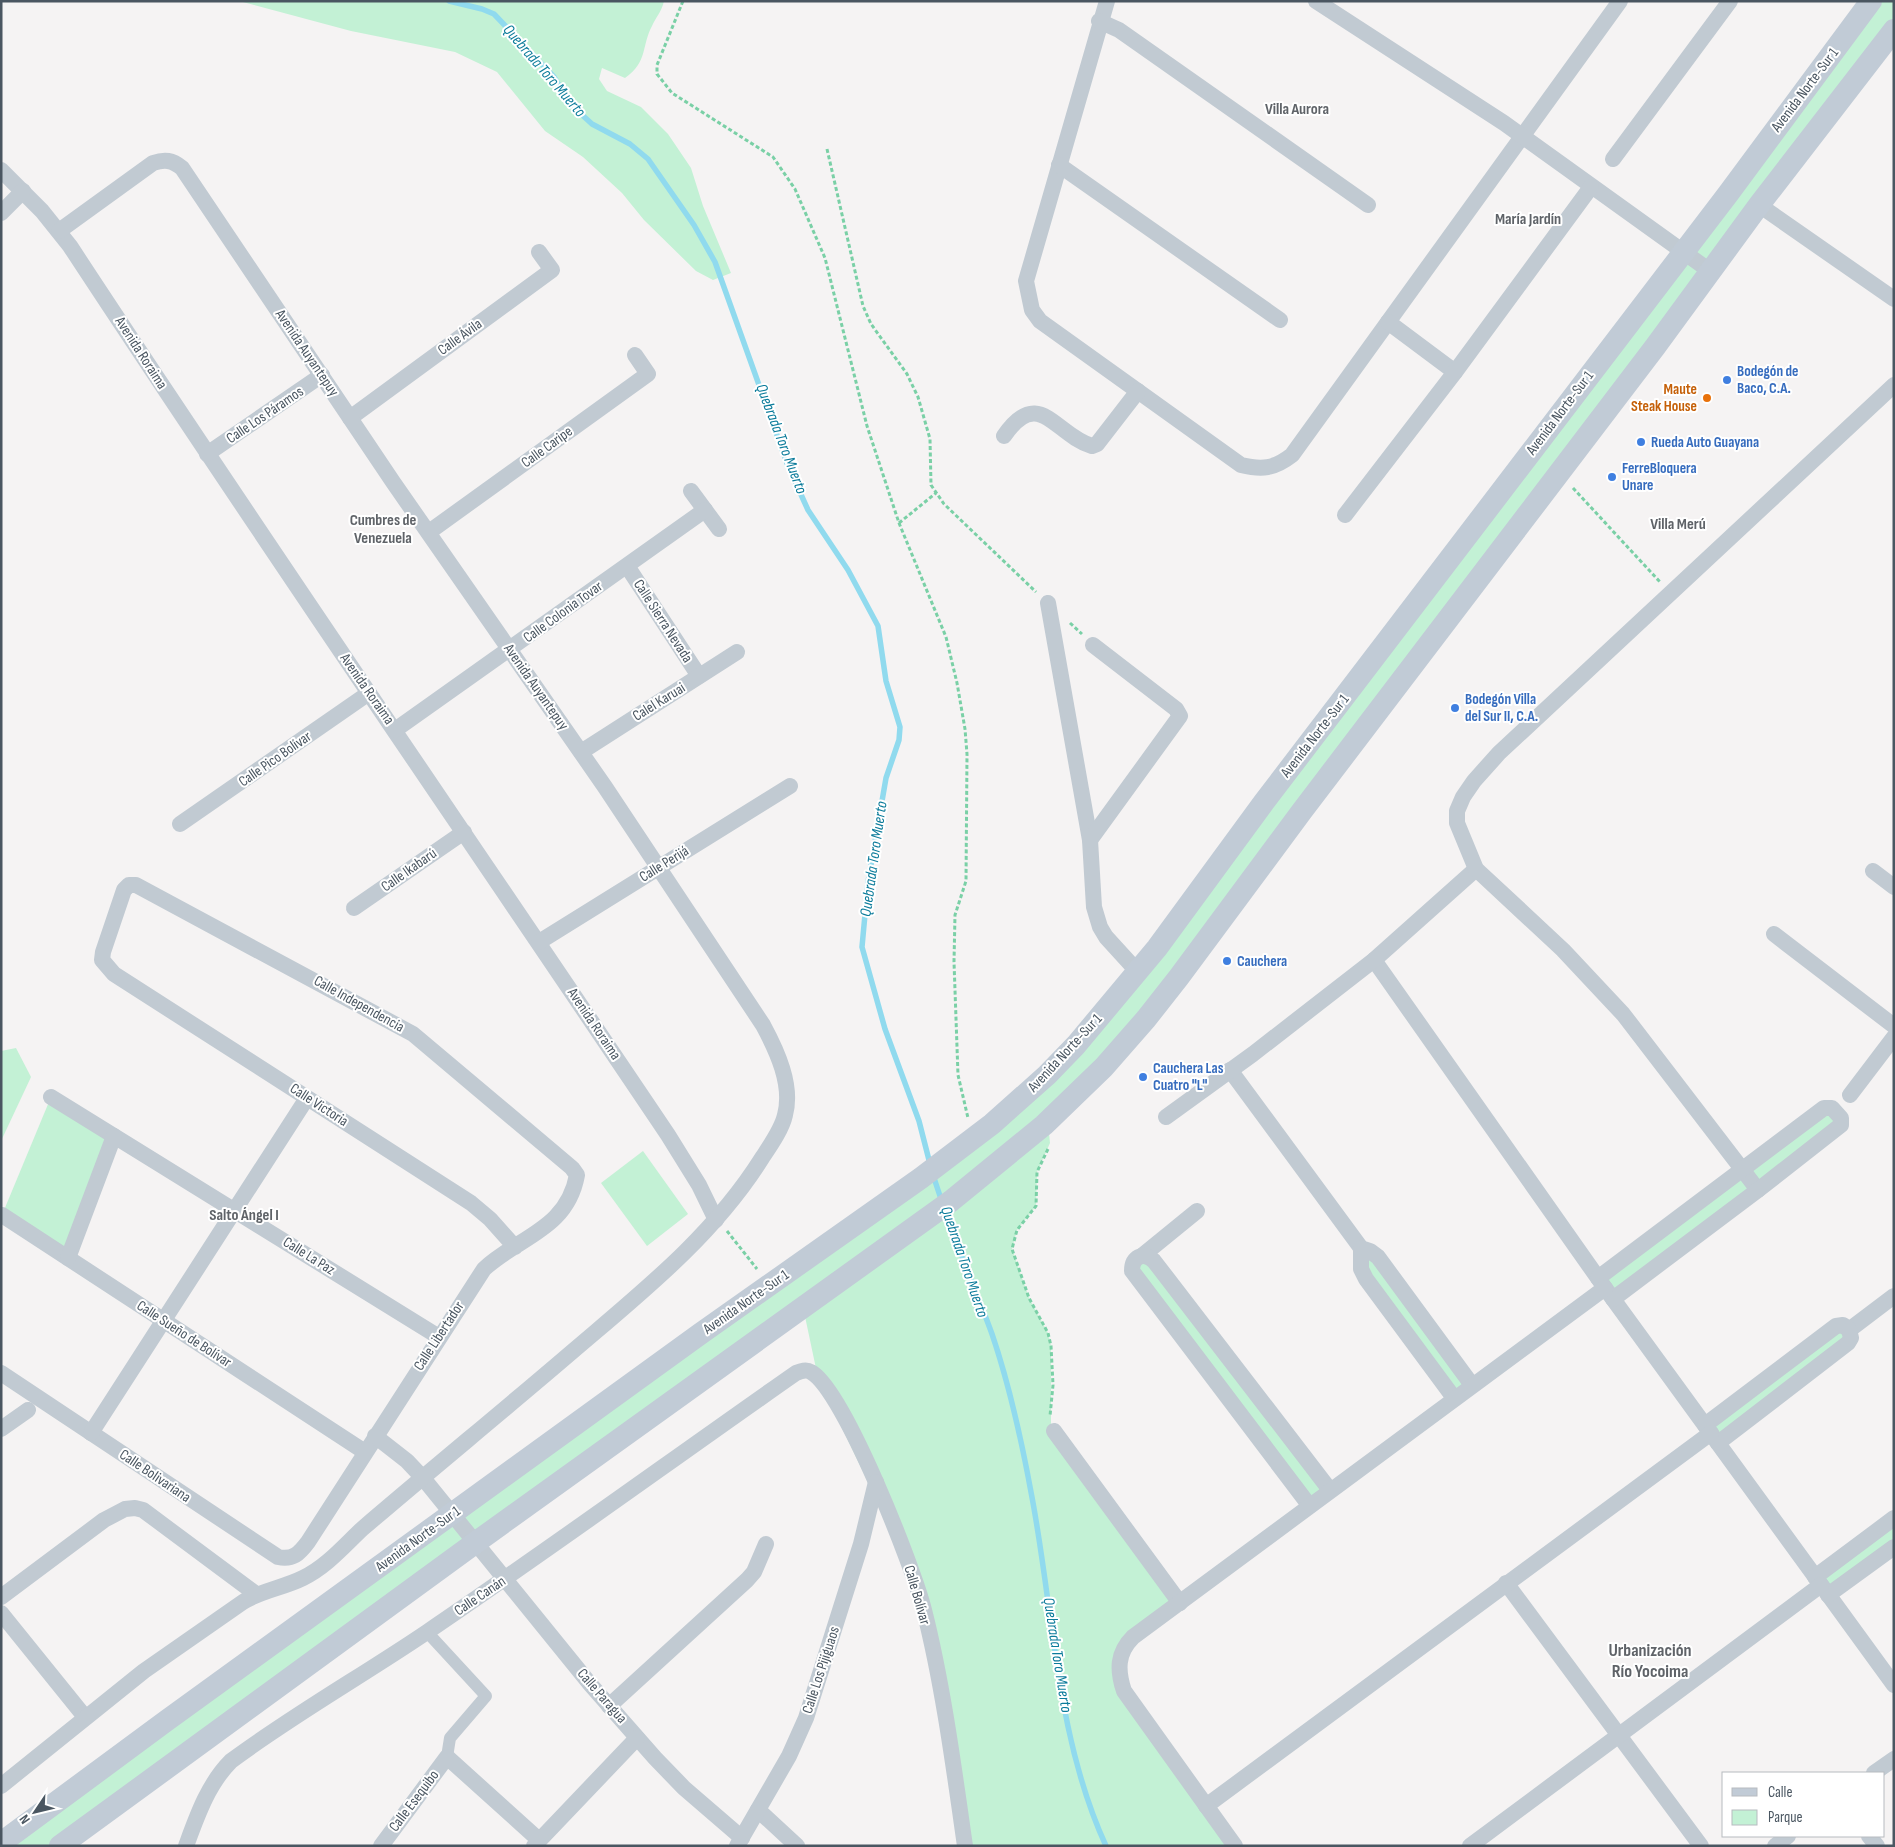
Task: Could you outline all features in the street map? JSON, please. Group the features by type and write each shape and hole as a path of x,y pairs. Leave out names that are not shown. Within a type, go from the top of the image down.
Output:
{"main road":[{"name":"Avenida Norte-Sur 1","path":"1,1843 166,1721 890,1200 969,1142 1047,1076 1076,1045 1137,971 1683,253 1871,1"},
{"path":"60,1846 474,1543 911,1230 983,1177 1044,1125 1128,1041 1179,977 1759,205 1894,30"}],"street":[{"path":"1106,1 1026,281 1032,310 1040,321 1241,465 1259,469 1272,468 1292,455 1620,1"},
{"path":"1316,1 1522,137 1710,271"},
{"path":"1613,159 1730,1"},
{"path":"1099,21 1119,30 1368,206"},
{"name":"Avenida Auyantepuy","path":"1,1786 144,1671 256,1594 288,1585 318,1569 362,1529 662,1275 716,1220 750,1178 786,1115 783,1073 776,1049 763,1025 659,867 350,418 182,168 174,162 164,160 153,163 59,231"},
{"path":"1059,165 1280,320"},
{"name":"Avenida Roraima","path":"1,170 59,231 207,454 668,1135 699,1185 716,1220"},
{"path":"1345,515 1455,372 1591,187"},
{"path":"1,214 23,191"},
{"path":"1759,205 1894,299"},
{"name":"Calle Ávila","path":"350,418 552,270 539,252"},
{"path":"1388,322 1455,372"},
{"name":"Calle Caripe","path":"429,532 648,374 635,355"},
{"name":"Calle Los Páramos","path":"207,454 322,375"},
{"path":"1758,1190 1623,1014 1563,950 1476,869 1458,823 1457,811 1463,797 1499,753 1894,385"},
{"path":"1004,436 1014,421 1025,414 1040,413 1092,446 1097,444 1138,391"},
{"path":"691,491 719,529"},
{"name":"Calle Colonia Tovar","path":"395,730 705,510"},
{"name":"Calle Sierra Nevada","path":"627,566 699,676"},
{"path":"1048,603 1090,840 1094,907 1100,927 1116,950 1137,971"},
{"path":"1090,840 1180,716 1176,709 1093,645"},
{"name":"Calel Karuai","path":"581,752 737,652"},
{"name":"Calle Pico Bolívar","path":"180,824 370,693"},
{"name":"Calle Perijá","path":"539,942 790,786"},
{"name":"Calle Ikabarú","path":"354,908 464,832"},
{"path":"1166,1117 1374,960 1476,869"},
{"path":"1873,871 1894,887"},
{"name":"Calle Independencia","path":"114,974 102,960 103,952 124,890 130,885 136,885 413,1034 559,1157"},
{"path":"1774,934 1894,1026"},
{"path":"1374,960 1605,1288 1894,1685"},
{"name":"Calle Victoria","path":"114,974 471,1203 490,1219 515,1247"},
{"path":"1850,1095 1894,1037"},
{"path":"1230,1070 1361,1248 1361,1269 1366,1279 1454,1398"},
{"name":"Calle La Paz","path":"50,1098 439,1337"},
{"path":"91,1433 308,1098"},
{"path":"1235,1846 1130,1700 1119,1676 1119,1661 1124,1646 1133,1637 1330,1490 1605,1288 1758,1190 1841,1125 1841,1118 1832,1108 1824,1108 1743,1170 1605,1288"},
{"path":"68,1258 114,1136"},
{"name":"Calle Libertador","path":"308,1542 484,1270 498,1256 546,1227 557,1216 574,1188 576,1175 572,1168 559,1157"},
{"path":"1197,1211 1132,1264 1132,1271 1309,1506"},
{"name":"Calle Sueño de Bolívar","path":"2,1215 365,1452"},
{"path":"1361,1248 1370,1250 1378,1257 1472,1385"},
{"path":"1143,1255 1148,1256 1154,1261 1330,1490"},
{"path":"1849,1330 1894,1296"},
{"path":"1206,1806 1506,1583 1711,1434 1848,1343 1851,1338 1849,1330 1842,1325 1836,1326 1711,1434"},
{"name":"Calle Bolívar","path":"804,1370 818,1378 833,1398 876,1482 891,1517 924,1611 965,1846"},
{"name":"Calle Canán","path":"186,1846 213,1784 230,1761 504,1580 642,1480 796,1373 804,1370"},
{"name":"Calle Bolivariana","path":"1,1373 278,1557 288,1559 299,1554 308,1542"},
{"path":"1223,1392 1244,1377"},
{"path":"1,1430 28,1410"},
{"path":"1054,1431 1180,1603"},
{"name":"Calle Paragua","path":"375,1436 407,1461 423,1478 504,1580 609,1706 684,1788 739,1842"},
{"name":"Calle Los Pijiguaos","path":"739,1842 789,1756 806,1718 862,1544 876,1482"},
{"path":"1,1597 104,1520 125,1509 136,1508 144,1510 256,1594"},
{"path":"1470,1846 1821,1586 1894,1518"},
{"path":"609,1706 747,1580 757,1567 766,1544"},
{"path":"1821,1586 1894,1547"},
{"path":"1506,1583 1701,1846"},
{"path":"1,1612 85,1717"},
{"path":"427,1632 486,1696 450,1738 447,1757 537,1843 637,1738"},
{"name":"Calle Esequibo","path":"381,1846 447,1757"},
{"path":"1875,1772 1894,1759"},
{"path":"758,1810 798,1846"},
{"path":"1774,1846 1787,1837"}],"path":[{"path":"683,1 657,65 657,74 672,93 773,157 795,189 825,258 867,426 898,523 946,637 966,729 967,858 966,881 955,915 954,1021 958,1075 969,1142"},
{"path":"827,149 863,306 871,324 907,374 918,397 930,439 931,485 944,504 1093,645"},
{"path":"1559,473 1671,593"},
{"path":"898,523 936,493"},
{"path":"1044,1125 1049,1133 1050,1143 1037,1172 1036,1206 1017,1230 1012,1249 1029,1298 1048,1333 1051,1346 1053,1385 1050,1417 1054,1431"},
{"path":"716,1220 734,1237 768,1286"}],"green space":[{"path":"239,1 664,1 649,34 641,60 632,72 625,78 602,68 599,79 607,91 641,107 668,134 691,168 703,206 731,273 713,280 696,271 644,220 622,193 583,157 545,131 497,72 455,52 351,31"},
{"path":"1871,1 1894,1 1894,30 1049,1133 1050,1143 1037,1172 1036,1206 1017,1230 1012,1249 1029,1298 1048,1333 1051,1346 1051,1424 1180,1603 1133,1637 1119,1676 1235,1846 965,1846 917,1584 818,1378 803,1307 60,1846 1,1846 1047,1075"},
{"path":"16,1048 31,1077 1,1141 1,1051"},
{"path":"51,1097 114,1136 68,1258 2,1215"},
{"path":"1824,1108 1841,1118 1613,1299 1598,1278"},
{"path":"643,1151 688,1214 647,1246 601,1183"},
{"path":"1361,1248 1472,1385 1454,1398 1360,1259"},
{"path":"1143,1255 1330,1490 1309,1505 1132,1264"},
{"path":"1836,1326 1851,1338 1718,1443 1705,1425"},
{"path":"1894,1518 1894,1547 1828,1595 1815,1577"}],"waterway":[{"name":"Quebrada Toro Muerto","path":"449,1 494,14 554,77 568,101 580,113 592,124 630,144 648,159 694,225 715,262 788,466 808,510 848,570 878,626 886,681 900,727 899,740 886,778 868,882 862,947 885,1029 919,1121 930,1164"},
{"name":"Quebrada Toro Muerto","path":"933,1175 942,1202"},
{"name":"Quebrada Toro Muerto","path":"945,1210 992,1334 1009,1392 1039,1537 1066,1716 1089,1804 1106,1846"}],"place":[{"name":"Bodegón de Baco, C.A.","path":"1727,380"},
{"name":"Maute Steak House","path":"1707,398"},
{"name":"Rueda Auto Guayana","path":"1641,442"},
{"name":"FerreBloquera Unare","path":"1612,477"},
{"name":"Bodegón Villa del Sur II, C.A.","path":"1455,708"},
{"name":"Cauchera","path":"1227,961"},
{"name":"Cauchera Las Cuatro \"L\"","path":"1143,1077"}],"district":[{"name":"Villa Aurora","path":"1297,109"},
{"name":"María Jardín","path":"1528,219"},
{"name":"Villa Merú","path":"1678,524"},
{"name":"Cumbres de Venezuela","path":"383,529"},
{"name":"Salto Ángel I","path":"244,1215"},
{"name":"Urbanización Río Yocoima","path":"1650,1660"}]}
